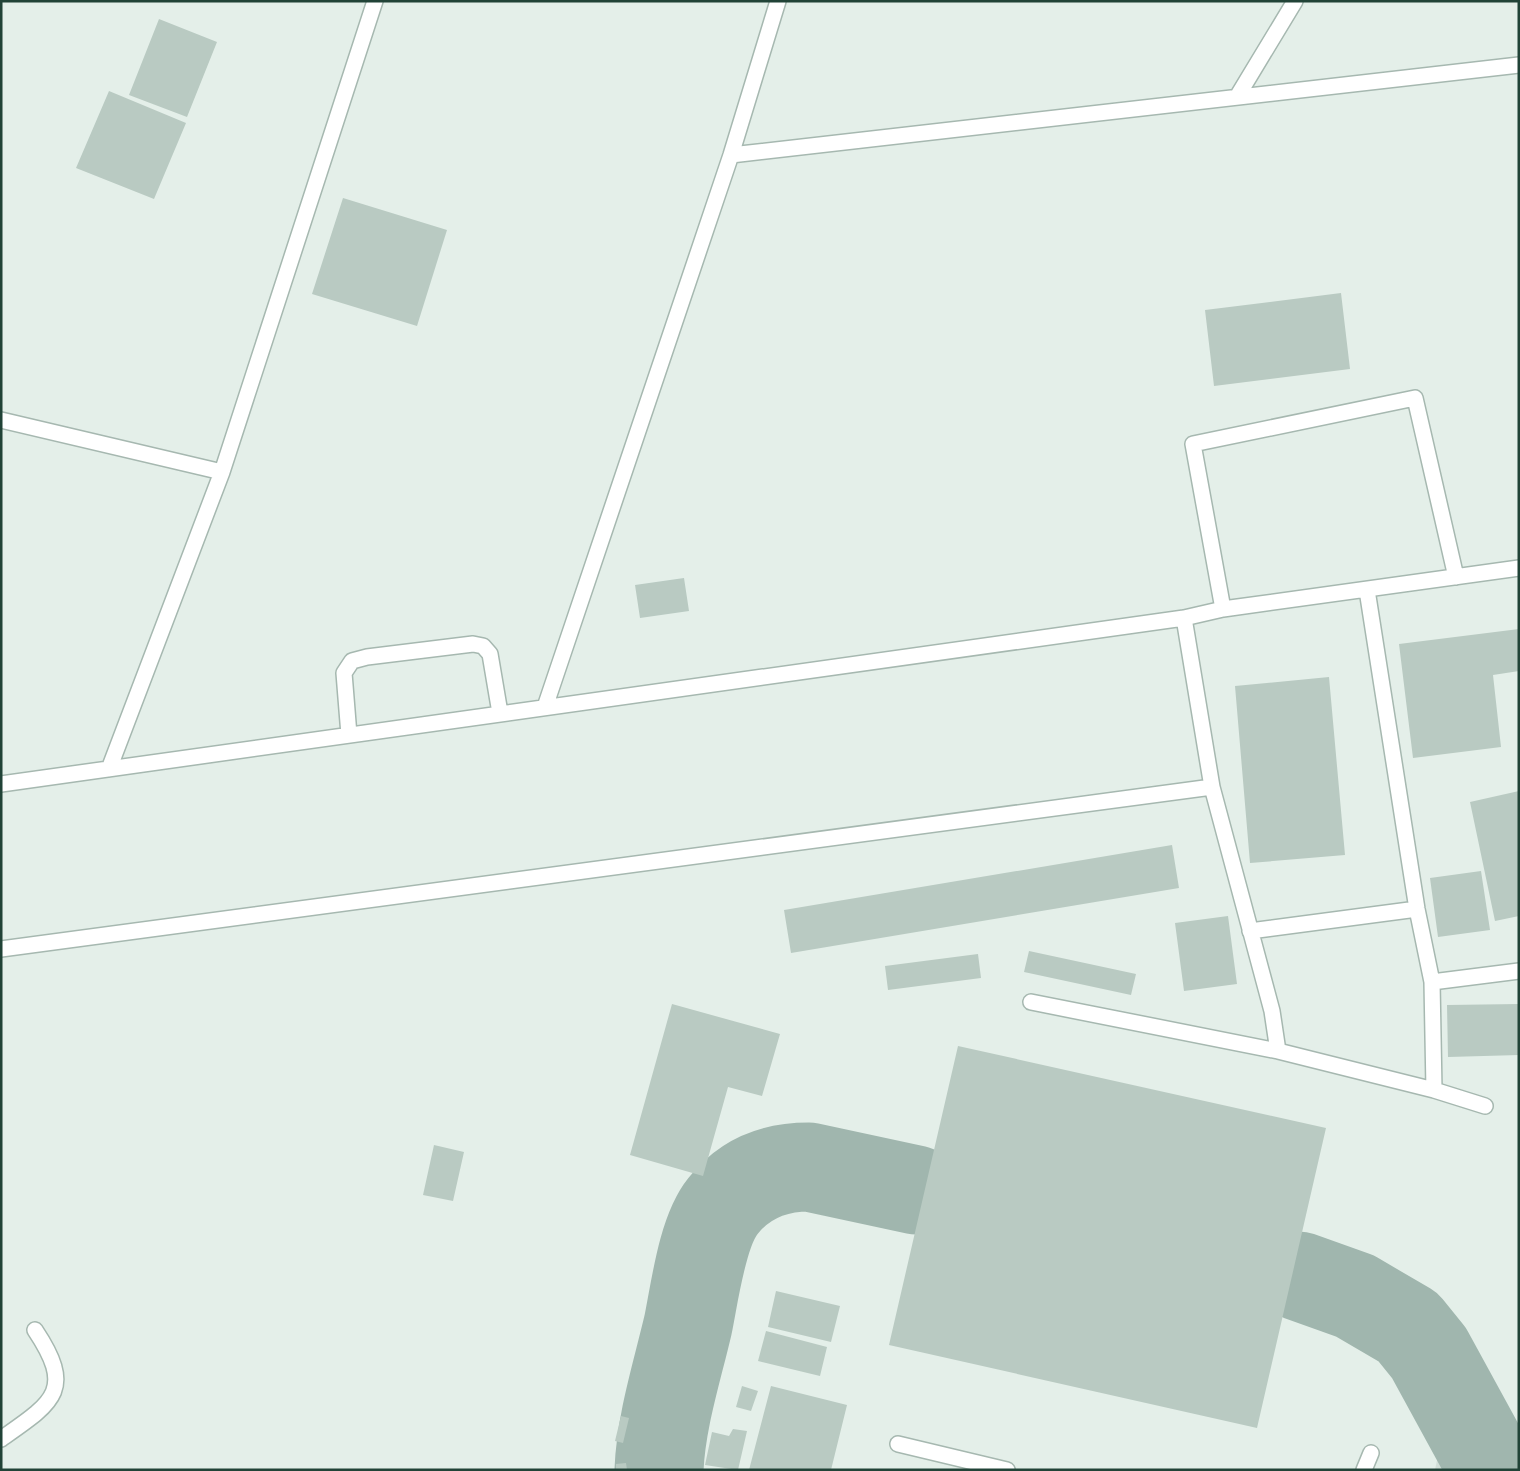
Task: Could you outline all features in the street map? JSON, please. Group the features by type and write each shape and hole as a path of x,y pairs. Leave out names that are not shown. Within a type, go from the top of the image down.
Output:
{"lane":[{"path":"108,769 222,472 375,1"},
{"path":"545,707 731,156 778,1"},
{"path":"1237,97 1296,1"},
{"path":"731,156 1519,65"},
{"path":"1223,609 1193,444 1415,398 1456,577"},
{"path":"1,420 222,472"},
{"path":"1,784 1184,618 1223,609 1519,568"},
{"path":"1368,590 1417,908 1432,982 1434,1090"},
{"path":"1184,618 1212,787 1272,1010 1278,1051"},
{"path":"349,735 344,674 352,661 367,657 473,644 483,646 490,654 500,713"},
{"path":"1,949 1212,787"},
{"path":"1250,931 1417,908"},
{"path":"1432,982 1519,971"},
{"path":"1031,1002 1278,1051 1434,1090 1485,1106"},
{"path":"1,1439 49,1401 57,1386 52,1359 35,1330"},
{"path":"898,1444 1008,1470"},
{"path":"1364,1470 1371,1452"}],"shaded area":[{"path":"1441,1441 1519,1458 1519,1470 1435,1470"}],"building":[{"path":"159,19 217,42 187,117 129,95"},
{"path":"109,91 186,123 154,199 76,168"},
{"path":"343,198 447,230 417,326 312,294"},
{"path":"1341,293 1350,369 1214,386 1205,310"},
{"path":"684,578 689,611 640,618 635,585"},
{"path":"1519,629 1519,671 1493,675 1501,747 1413,758 1399,644"},
{"path":"1329,677 1345,855 1250,863 1235,686"},
{"path":"1519,791 1519,916 1495,921 1470,802"},
{"path":"1172,845 1179,888 791,953 784,910"},
{"path":"1481,871 1490,930 1438,937 1430,878"},
{"path":"1228,916 1237,984 1184,991 1175,923"},
{"path":"1029,951 1136,974 1131,995 1024,972"},
{"path":"978,954 981,978 888,990 885,966"},
{"path":"672,1004 780,1034 762,1096 728,1087 703,1176 630,1155"},
{"path":"1519,1004 1519,1055 1448,1057 1447,1005"},
{"path":"958,1046 1326,1128 1257,1428 889,1345"},
{"path":"434,1145 464,1152 453,1201 423,1195"},
{"path":"776,1291 840,1306 831,1342 768,1327"},
{"path":"766,1331 827,1347 820,1376 758,1361"},
{"path":"742,1386 758,1391 751,1411 736,1407"},
{"path":"771,1386 847,1405 831,1470 749,1470"},
{"path":"621,1416 629,1418 623,1443 615,1441"},
{"path":"733,1429 747,1431 738,1470 705,1465 712,1432 729,1436"},
{"path":"626,1463 627,1470 616,1470 616,1464"}],"taxiway":[{"path":"659,1470 666,1415 705,1246 716,1217 732,1196 751,1181 761,1176 784,1169 809,1167 916,1190"},
{"path":"1299,1276 1355,1296 1408,1327 1429,1353 1493,1470"}]}
